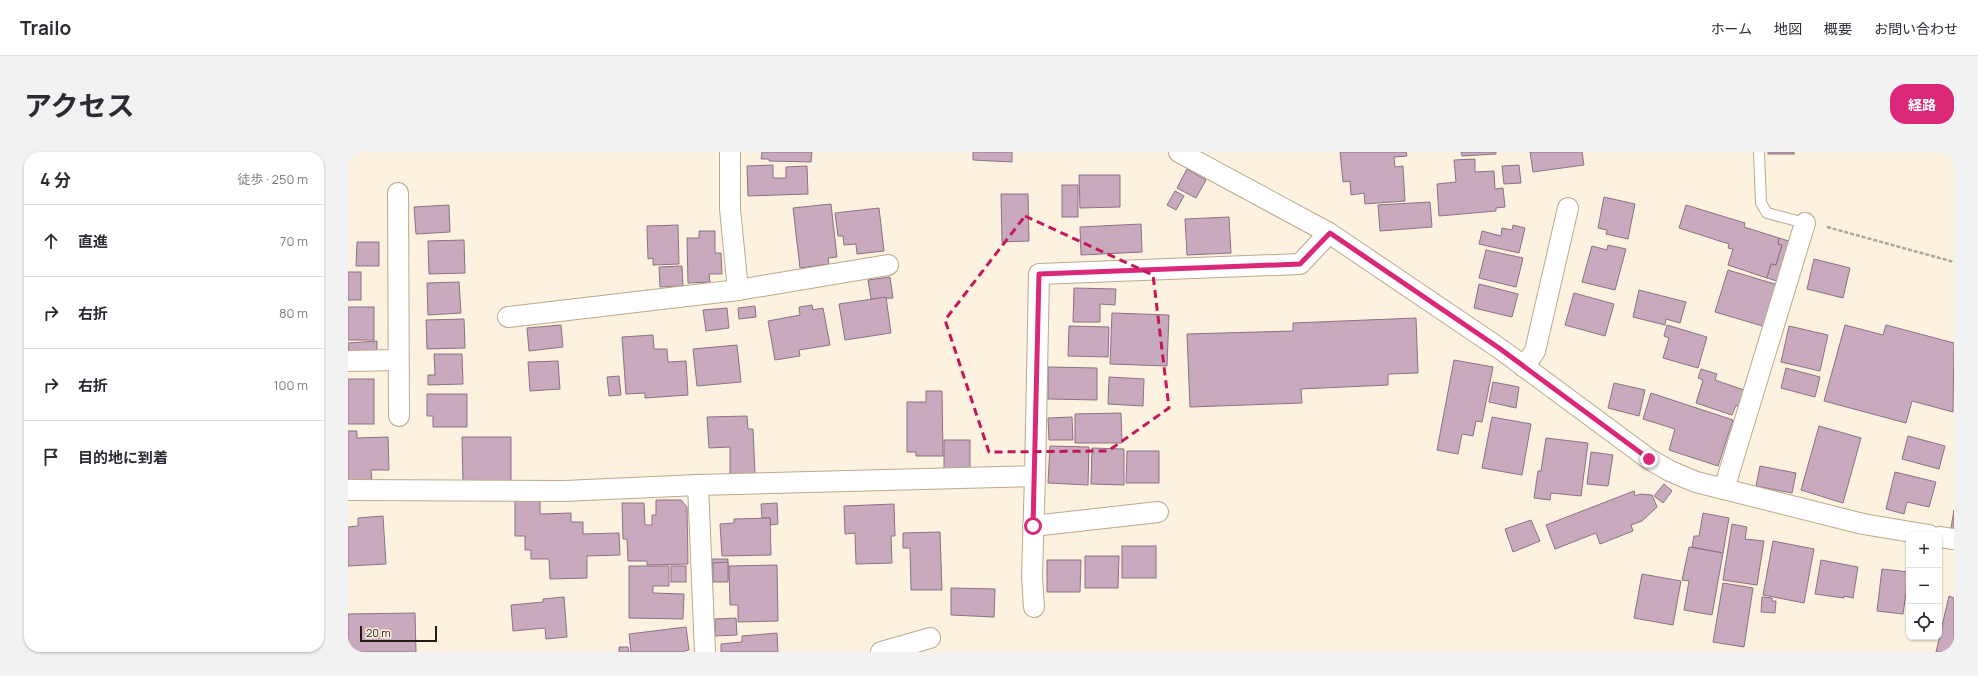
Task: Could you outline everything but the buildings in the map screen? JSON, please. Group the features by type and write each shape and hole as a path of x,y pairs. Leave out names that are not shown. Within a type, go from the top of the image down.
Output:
{"street":[{"path":"730,152 730,209 738,290"},
{"path":"1179,152 1330,233 1499,348 1649,459 1670,471 1696,482 1863,524 1911,532"},
{"path":"398,193 398,416"},
{"path":"1524,367 1535,351 1568,208"},
{"path":"1724,489 1805,223"},
{"path":"1034,607 1033,526 1039,274 1300,264 1330,233"},
{"path":"508,317 738,290 888,265"},
{"path":"348,361 398,360"},
{"path":"348,490 564,491 698,485 1035,476"},
{"path":"698,485 704,652"},
{"path":"1033,526 1158,512"},
{"path":"1942,537 1954,539"},
{"path":"881,652 930,638"}],"lane":[{"path":"1759,152 1761,203 1763,208 1767,213 1805,223"}],"path":[{"path":"1805,223 1832,228 1954,262"}],"highlighted area":[{"path":"1025,216 1153,275 1169,408 1108,451 989,452 945,320"}],"route":[{"path":"1033,526 1039,274 1300,264 1330,233 1499,348 1628,445 1649,459"}]}
